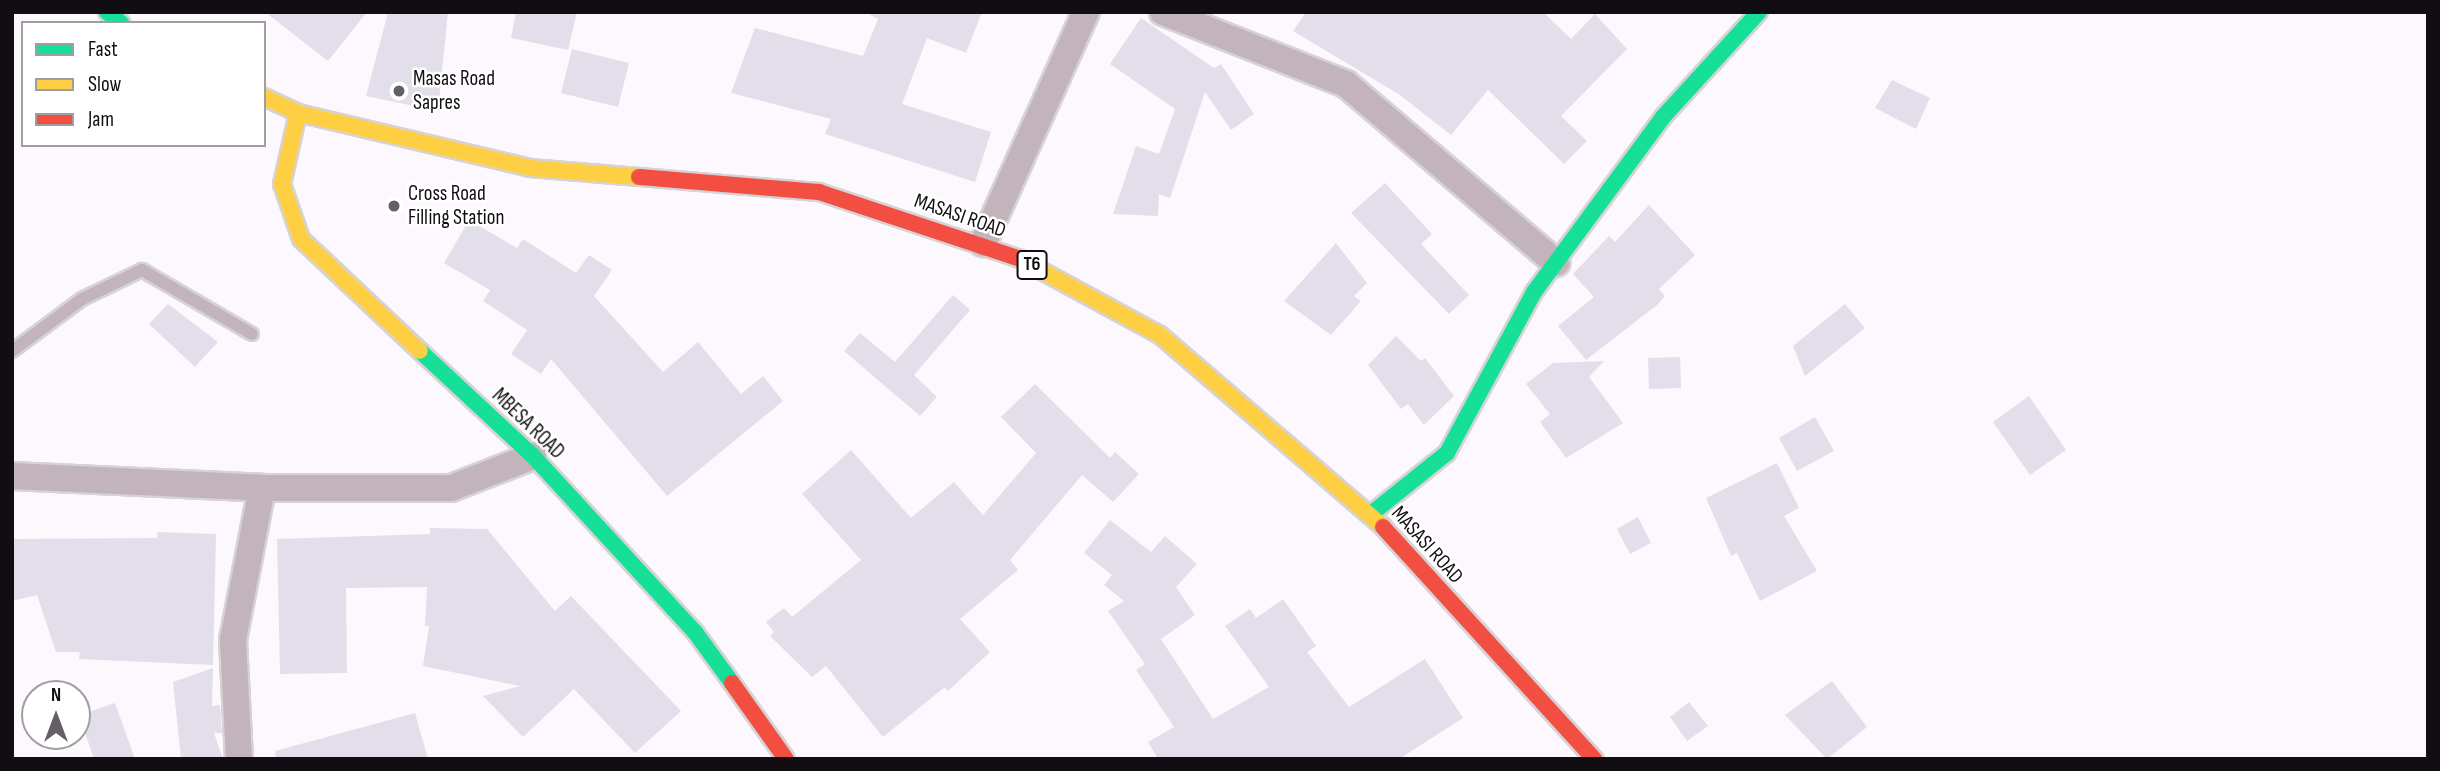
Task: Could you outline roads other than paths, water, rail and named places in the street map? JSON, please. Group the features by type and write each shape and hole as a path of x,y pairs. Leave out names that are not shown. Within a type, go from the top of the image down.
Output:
{"main road":[{"path":"1371,514 1447,453 1556,263 1663,117 1759,12"},
{"name":"T6","path":"266,98 298,113"},
{"name":"MASASI ROAD","path":"298,113 530,168 819,192 983,243 1044,270 1160,335 1371,514 1594,759"},
{"name":"MBESA ROAD","path":"298,113 282,184 301,239 533,456 695,632 786,759"}],"street":[{"path":"983,243 1086,12"},
{"path":"1163,12 1346,83 1556,263"},
{"path":"12,475 262,488 452,488 533,456"},
{"path":"239,759 233,640 262,488"}],"lane":[{"path":"12,351 82,299 142,270 252,334"}],"place":[{"name":"Masas Road Sapres","path":"399,91"},
{"name":"Cross Road Filling Station","path":"394,206"}]}
